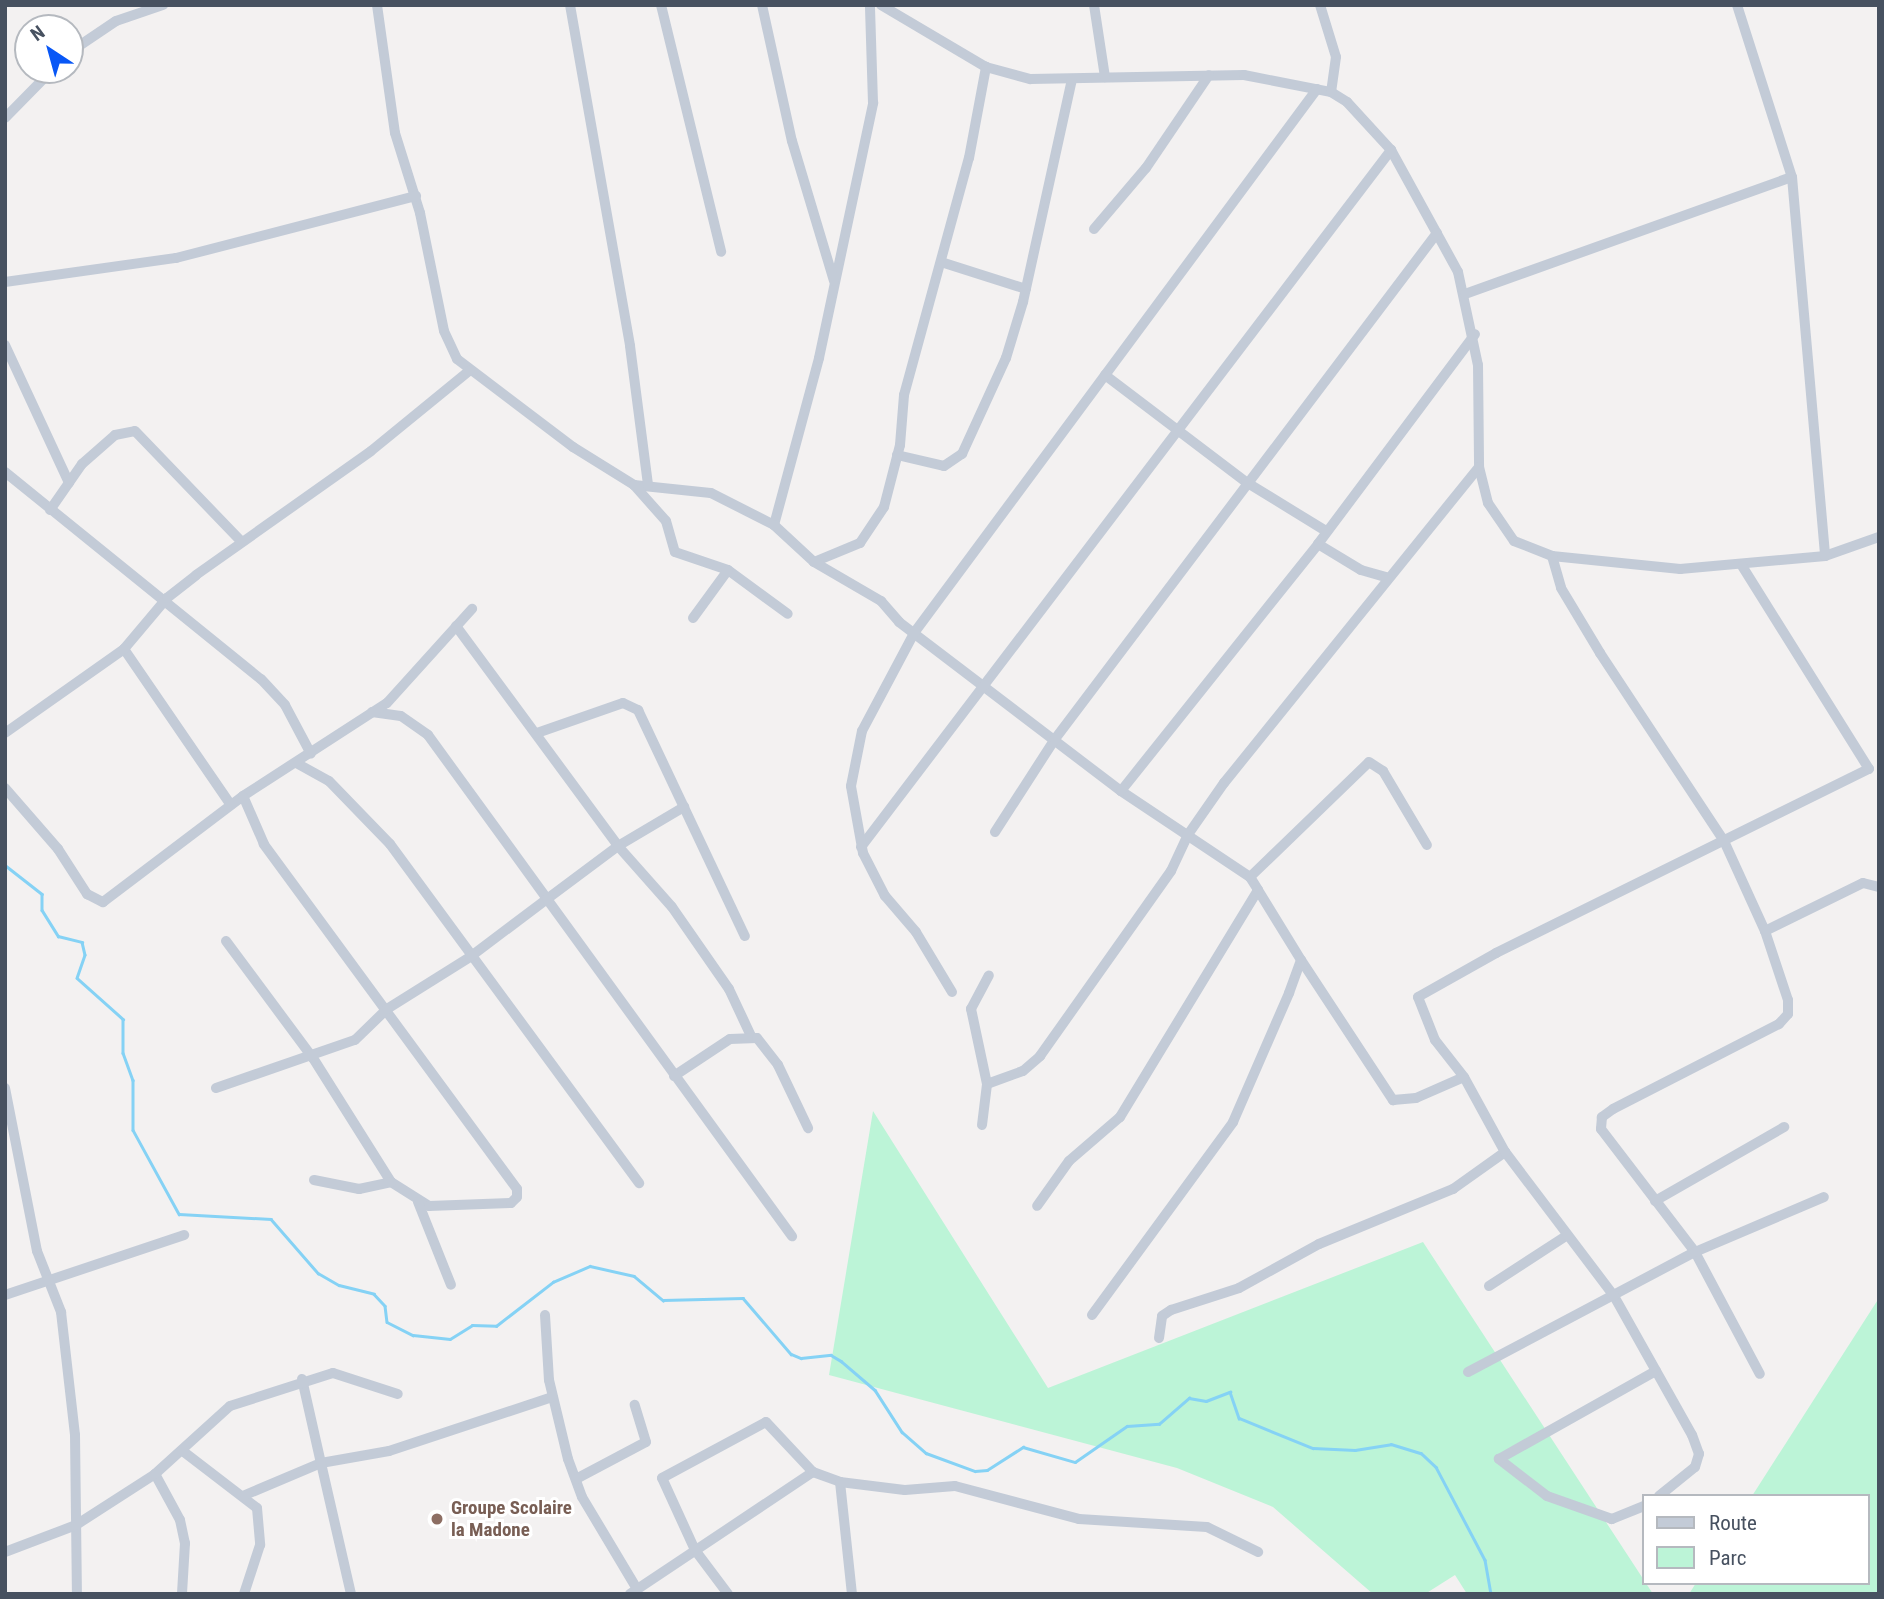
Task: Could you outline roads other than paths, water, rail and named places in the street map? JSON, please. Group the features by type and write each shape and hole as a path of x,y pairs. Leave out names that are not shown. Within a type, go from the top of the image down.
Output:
{"street":[{"path":"84,43 116,21 146,7 163,5"},
{"path":"377,5 392,121 416,196 444,331 468,372 635,485 666,521 675,552 728,570 788,614"},
{"path":"570,5 630,346 648,485"},
{"path":"661,5 721,252"},
{"path":"762,5 792,141 835,284"},
{"path":"774,525 835,284 873,103 870,5"},
{"path":"881,5 986,67 1030,79 1244,75 1331,92 1363,116 1391,150 1437,233 1465,294 1475,334 1479,467 1501,527 1514,541 1552,556 1633,567 1742,566 1825,556 1879,537"},
{"path":"1094,5 1105,78"},
{"path":"1320,5 1336,57 1331,92"},
{"path":"1737,5 1792,177 1825,556"},
{"path":"814,562 845,553 875,524 897,455 904,396 969,158 986,67"},
{"path":"1094,229 1146,169 1209,75"},
{"path":"897,455 944,466 958,461 1006,358 1026,289 1072,79"},
{"path":"5,118 38,84"},
{"path":"953,992 916,932 886,897 861,847 852,815 855,758 879,695 914,633 1317,89"},
{"path":"861,847 982,681 1391,150"},
{"path":"1465,294 1792,177"},
{"path":"5,282 176,258 416,196"},
{"path":"995,832 1055,739 1245,482 1437,233"},
{"path":"941,262 1026,289"},
{"path":"1121,791 1318,544 1475,334"},
{"path":"5,345 69,482"},
{"path":"5,733 124,649 167,598 241,541 371,451 468,372"},
{"path":"1105,375 1245,482 1326,531"},
{"path":"50,510 69,482 115,435 135,431 241,541"},
{"path":"987,1084 1023,1071 1040,1056 1171,871 1187,836 1386,578 1479,467"},
{"path":"5,472 50,510 167,598 273,690 311,754"},
{"path":"635,485 711,493 774,525 814,562 881,601 914,633 982,681 1121,791 1250,877 1393,1100 1416,1098 1464,1077"},
{"path":"1318,544 1361,570 1386,578"},
{"path":"1552,556 1561,588 1724,841 1765,931 1788,1014 1779,1024 1602,1118 1601,1129 1695,1252 1759,1374"},
{"path":"1661,1494 1682,1481 1699,1454 1614,1296 1505,1152 1464,1077 1421,1013 1418,997 1425,989 1869,769 1742,566"},
{"path":"693,618 728,570"},
{"path":"5,788 58,849 87,894 103,902 243,796 298,764 399,692 472,609"},
{"path":"456,626 618,846 672,907 729,989 751,1036 778,1065 808,1128"},
{"path":"124,649 231,805"},
{"path":"537,733 631,703 745,936"},
{"path":"372,712 401,716 428,735 792,1236"},
{"path":"1250,877 1369,762 1382,771 1427,845"},
{"path":"298,764 330,781 381,834 470,957 570,1084 639,1183"},
{"path":"243,796 264,844 517,1189 511,1203 418,1202"},
{"path":"216,1088 313,1058 365,1034 387,1009 470,957 618,846 684,807"},
{"path":"1765,931 1863,883 1879,887"},
{"path":"1037,1206 1069,1161 1120,1116 1258,890"},
{"path":"226,941 313,1058 391,1182 418,1202 451,1285"},
{"path":"1092,1315 1126,1261 1233,1122 1301,960"},
{"path":"982,1125 987,1084 971,1009 989,975"},
{"path":"674,1076 730,1040 751,1036"},
{"path":"5,1088 37,1251 61,1312 71,1391 77,1594"},
{"path":"1655,1200 1784,1127"},
{"path":"1159,1338 1162,1316 1171,1310 1239,1288 1319,1244 1453,1189 1505,1152"},
{"path":"314,1180 359,1189 391,1182"},
{"path":"1468,1372 1695,1252 1824,1197"},
{"path":"5,1295 48,1277 184,1235"},
{"path":"1489,1286 1566,1236"},
{"path":"545,1315 552,1397 576,1479 633,1592 813,1472"},
{"path":"1643,1506 1612,1519 1547,1496 1499,1459 1656,1371"},
{"path":"5,1552 76,1525 155,1474 184,1452 223,1409 302,1380 345,1375 398,1394"},
{"path":"302,1380 351,1594"},
{"path":"244,1495 321,1463 389,1451 552,1397"},
{"path":"576,1479 646,1442 635,1405"},
{"path":"728,1594 695,1550 663,1482 664,1475 766,1422 813,1472 841,1482 881,1489 954,1486 1079,1519 1207,1527 1258,1552"},
{"path":"184,1452 244,1495 262,1524 244,1594"},
{"path":"155,1474 180,1520 185,1543 181,1594"},
{"path":"841,1482 852,1594"}],"waterway":[{"path":"5,865 42,894 42,910 58,936 82,942 85,955 77,978 123,1019 123,1053 133,1080 133,1130 179,1214 271,1219 318,1273 339,1285 374,1294 385,1306 387,1322 413,1335 450,1339 472,1325 496,1326 553,1282 590,1266 634,1276 663,1300 743,1298 791,1354 801,1358 831,1355 841,1361 875,1390 902,1432 926,1453 975,1471 987,1470 1023,1447 1075,1462 1127,1426 1159,1424 1189,1398 1206,1401 1230,1392 1239,1418 1313,1448 1355,1450 1391,1444 1421,1453 1436,1467 1485,1560 1491,1594"}],"place":[{"name":"Groupe Scolaire la Madone","path":"437,1519"}]}
